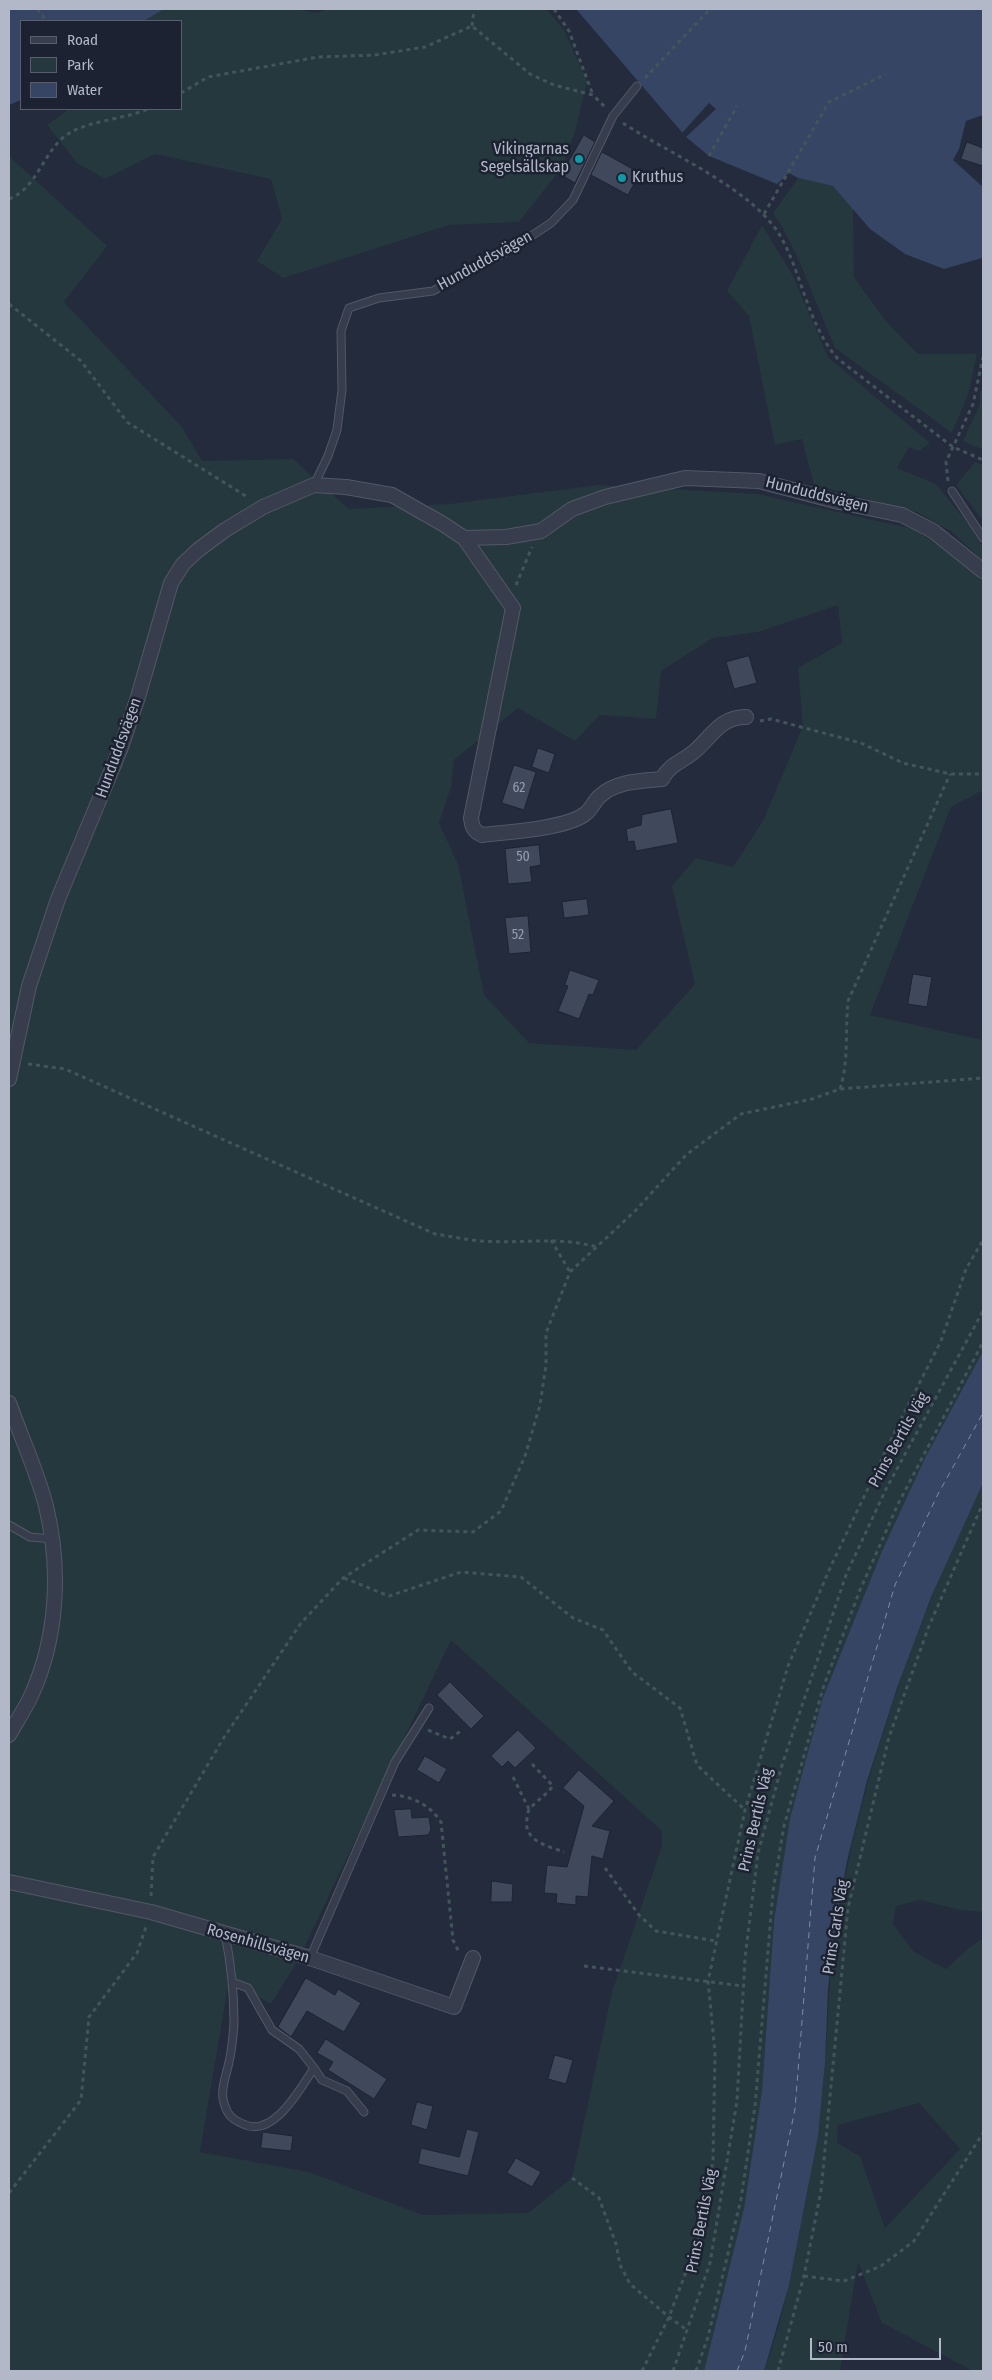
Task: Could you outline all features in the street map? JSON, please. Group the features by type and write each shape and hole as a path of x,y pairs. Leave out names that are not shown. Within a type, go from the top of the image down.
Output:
{"street":[{"name":"Hunduddsvägen","path":"464,538 506,537 541,531 572,509 614,494 685,478 759,481 839,502 902,515 934,530 983,570"},
{"name":"Hunduddsvägen","path":"9,1079 35,969 58,899 120,750 138,697 171,583 183,564 225,530 264,507 314,485 346,487 392,495 464,538 513,608"},
{"path":"513,608 471,818 472,828 477,833 482,835 515,832 565,823 585,814 601,795 624,783 662,780 668,769 694,752 712,732 734,717 746,718"},
{"path":"9,1402 45,1504 53,1539 55,1592 46,1649 31,1696 9,1736"},
{"name":"Rosenhillsvägen","path":"9,1882 150,1912 310,1958 454,2007 473,1958"}],"lane":[{"name":"Hunduddsvägen","path":"314,485 338,430 342,390 341,331 348,308 379,298 433,291 513,248 551,223 573,200 612,116 637,86"},
{"path":"952,491 983,538"},
{"path":"9,1525 30,1537 53,1539"},
{"path":"310,1958 395,1762 429,1708"},
{"path":"225,1934 232,1982 234,2025 229,2062 222,2084 224,2105 232,2119 246,2126 262,2127 283,2112 314,2068"},
{"path":"232,1982 248,1988 272,2030 299,2049 322,2080 347,2091 364,2112"}],"path":[{"path":"38,9 46,20"},
{"path":"472,26 474,9"},
{"path":"554,9 569,32 593,95 612,116 746,198 764,214 782,238 826,345 838,359 953,447 983,460"},
{"path":"637,86 710,9"},
{"path":"182,92 208,77 318,58 375,55 426,47 472,26"},
{"path":"472,26 530,74 554,85 593,95"},
{"path":"764,214 790,173 829,102 886,74"},
{"path":"709,156 737,106"},
{"path":"9,199 16,196 32,180 67,134 145,110"},
{"path":"9,304 81,361 127,422 264,507"},
{"path":"952,491 947,478 946,462 973,404 983,357"},
{"path":"513,608 517,579 541,531"},
{"path":"746,718 754,722 771,719 852,741 903,763 950,774 983,774"},
{"path":"840,1089 845,1074 848,1001 950,774"},
{"path":"12,1062 66,1068 435,1234 481,1241 550,1240 580,1242 598,1247"},
{"path":"9,2193 80,2100 89,2017 137,1953 150,1912 153,1857 224,1739 301,1624 343,1578 418,1530 472,1532 501,1511 524,1456 540,1405 546,1365 546,1333 570,1272 636,1210 686,1155 741,1114 812,1099 840,1089 983,1078"},
{"path":"550,1240 570,1272"},
{"path":"642,2371 669,2317 701,2232 713,2160 715,2053 708,1981 745,1810 792,1658 838,1550 941,1342 966,1269 983,1240"},
{"name":"Prins Bertils Väg","path":"673,2371 710,2263 737,2101 745,1958 758,1853 782,1766 846,1574 886,1489 983,1310"},
{"path":"696,2371 708,2337 741,2199 756,2106 773,1891 784,1826 824,1685 860,1590 898,1504 983,1342"},
{"name":"Prins Carls Väg","path":"778,2371 804,2276 820,2191 848,1908 890,1737 929,1626 983,1503"},
{"path":"343,1578 389,1596 461,1572 521,1577 573,1618 603,1630 632,1672 680,1708 697,1764 745,1810"},
{"path":"419,1724 436,1734 450,1739 462,1730"},
{"path":"529,1809 544,1798 553,1786 532,1764"},
{"path":"513,1777 529,1809 526,1822 528,1834 535,1840 564,1852"},
{"path":"381,1795 400,1796 419,1802 433,1810 441,1822 453,1940 458,1952 473,1958"},
{"path":"605,1868 639,1915 656,1931 716,1941"},
{"path":"584,1966 743,1986"},
{"path":"804,2276 844,2281 880,2266 914,2242 983,2133"},
{"path":"572,2178 599,2198 616,2244 620,2265 630,2284 688,2331"}],"green space":[{"path":"164,9 295,9 317,13 326,9 546,9 564,30 587,81 575,132 563,166 519,222 449,225 283,278 257,261 282,219 271,179 155,154 105,179 77,163 47,125 68,110 182,110 182,20 146,20"},
{"path":"9,156 107,246 64,302 182,427 202,461 293,459 349,509 449,504 599,485 758,494 913,529 972,566 983,581 983,790 951,807 870,1015 983,1040 983,1351 925,1458 882,1551 822,1700 790,1818 774,1920 762,2090 744,2208 704,2371 9,2371","holes":["838,605 842,643 798,668 803,726 763,821 733,867 696,858 672,886 695,984 636,1050 529,1043 484,995 458,864 439,823 451,787 454,760 518,708 575,741 600,715 656,719 661,671 713,638 758,632","451,1640 662,1831 662,1846 612,1992 572,2178 528,2213 423,2215 309,2172 200,2152 229,1980 271,2004 296,1964 297,1946 304,1948"]},
{"path":"798,178 833,186 853,208 854,277 886,321 918,354 977,354 968,395 952,433 835,348 800,263 783,228 773,213"},
{"path":"762,225 792,274 828,357 930,443 919,451 909,447 897,468 936,484 965,520 983,547 983,561 952,532 917,512 814,485 802,439 775,445 749,316 727,291"},
{"path":"983,390 983,450 963,441 980,404 980,391"},
{"path":"975,462 983,465 983,521 956,485"},
{"path":"983,1483 983,1912 960,1910 920,1900 896,1906 893,1924 914,1952 946,1969 983,1938 983,2371 973,2371 882,2323 858,2262 840,2371 764,2371 776,2336 789,2282 808,2187 821,2105 833,1950 843,1890 862,1805 887,1721 916,1638 950,1554","holes":["919,2103 960,2149 885,2228 860,2156 837,2143 838,2125"]}],"water":[{"path":"9,9 164,9 146,20 20,20 20,100 9,105"},
{"path":"576,9 983,9 983,115 966,121 959,149 953,160 983,187 982,258 944,269 905,254 870,229 833,186 798,178 789,173 777,184 709,156 686,137"},
{"path":"983,1351 983,1483 932,1595 897,1688 867,1781 847,1861 834,1936 828,1989 825,2063 818,2136 789,2285 764,2371 704,2371 744,2208 762,2090 774,1920 790,1818 822,1700 882,1551 925,1458"}],"pier":[{"path":"709,103 716,109 686,137 682,133"}],"building":[{"name":"Vikingarnas Segelsällskap","path":"584,135 595,142 575,183 561,175"},
{"path":"967,142 983,148 983,166 961,159"},
{"name":"Kruthus","path":"602,152 640,173 628,195 591,175"},
{"path":"749,656 757,683 734,689 726,662"},
{"path":"538,748 555,754 549,773 532,767"},
{"path":"514,765 536,772 524,810 502,803"},
{"path":"671,809 678,843 636,851 634,841 628,842 626,829 641,825 642,815"},
{"path":"539,845 541,865 530,867 532,882 508,884 505,849"},
{"path":"587,899 589,915 564,918 562,902"},
{"path":"528,916 531,952 509,954 505,918"},
{"path":"570,970 599,980 593,995 589,994 579,1019 558,1011 568,986 565,985"},
{"path":"913,974 932,977 927,1007 908,1004"},
{"path":"450,1682 484,1716 471,1729 437,1695"},
{"path":"518,1730 536,1748 515,1768 508,1761 502,1767 491,1756"},
{"path":"425,1756 447,1769 439,1783 417,1770"},
{"path":"579,1770 614,1801 592,1826 610,1831 603,1859 592,1856 588,1897 576,1896 576,1905 556,1903 557,1894 544,1893 547,1865 567,1867 584,1806 563,1788"},
{"path":"411,1809 412,1818 429,1817 431,1830 428,1835 398,1837 394,1810"},
{"path":"492,1881 513,1884 512,1902 491,1902"},
{"path":"306,1978 335,1995 338,1989 361,2003 344,2032 307,2011 291,2037 278,2027"},
{"path":"326,2039 387,2079 374,2099 328,2070 333,2062 317,2053"},
{"path":"555,2055 573,2060 566,2084 548,2079"},
{"path":"417,2102 433,2106 427,2130 411,2125"},
{"path":"467,2129 479,2132 468,2176 418,2164 421,2148 459,2157"},
{"path":"263,2132 293,2136 291,2151 261,2148"},
{"path":"516,2158 541,2172 532,2187 507,2173"}],"ferry route":[{"path":"737,2371 745,2351 795,2109 815,1858 895,1585 938,1494 983,1413"}],"place":[{"name":"Vikingarnas Segelsällskap","path":"579,159"},
{"name":"Kruthus","path":"622,178"}]}
